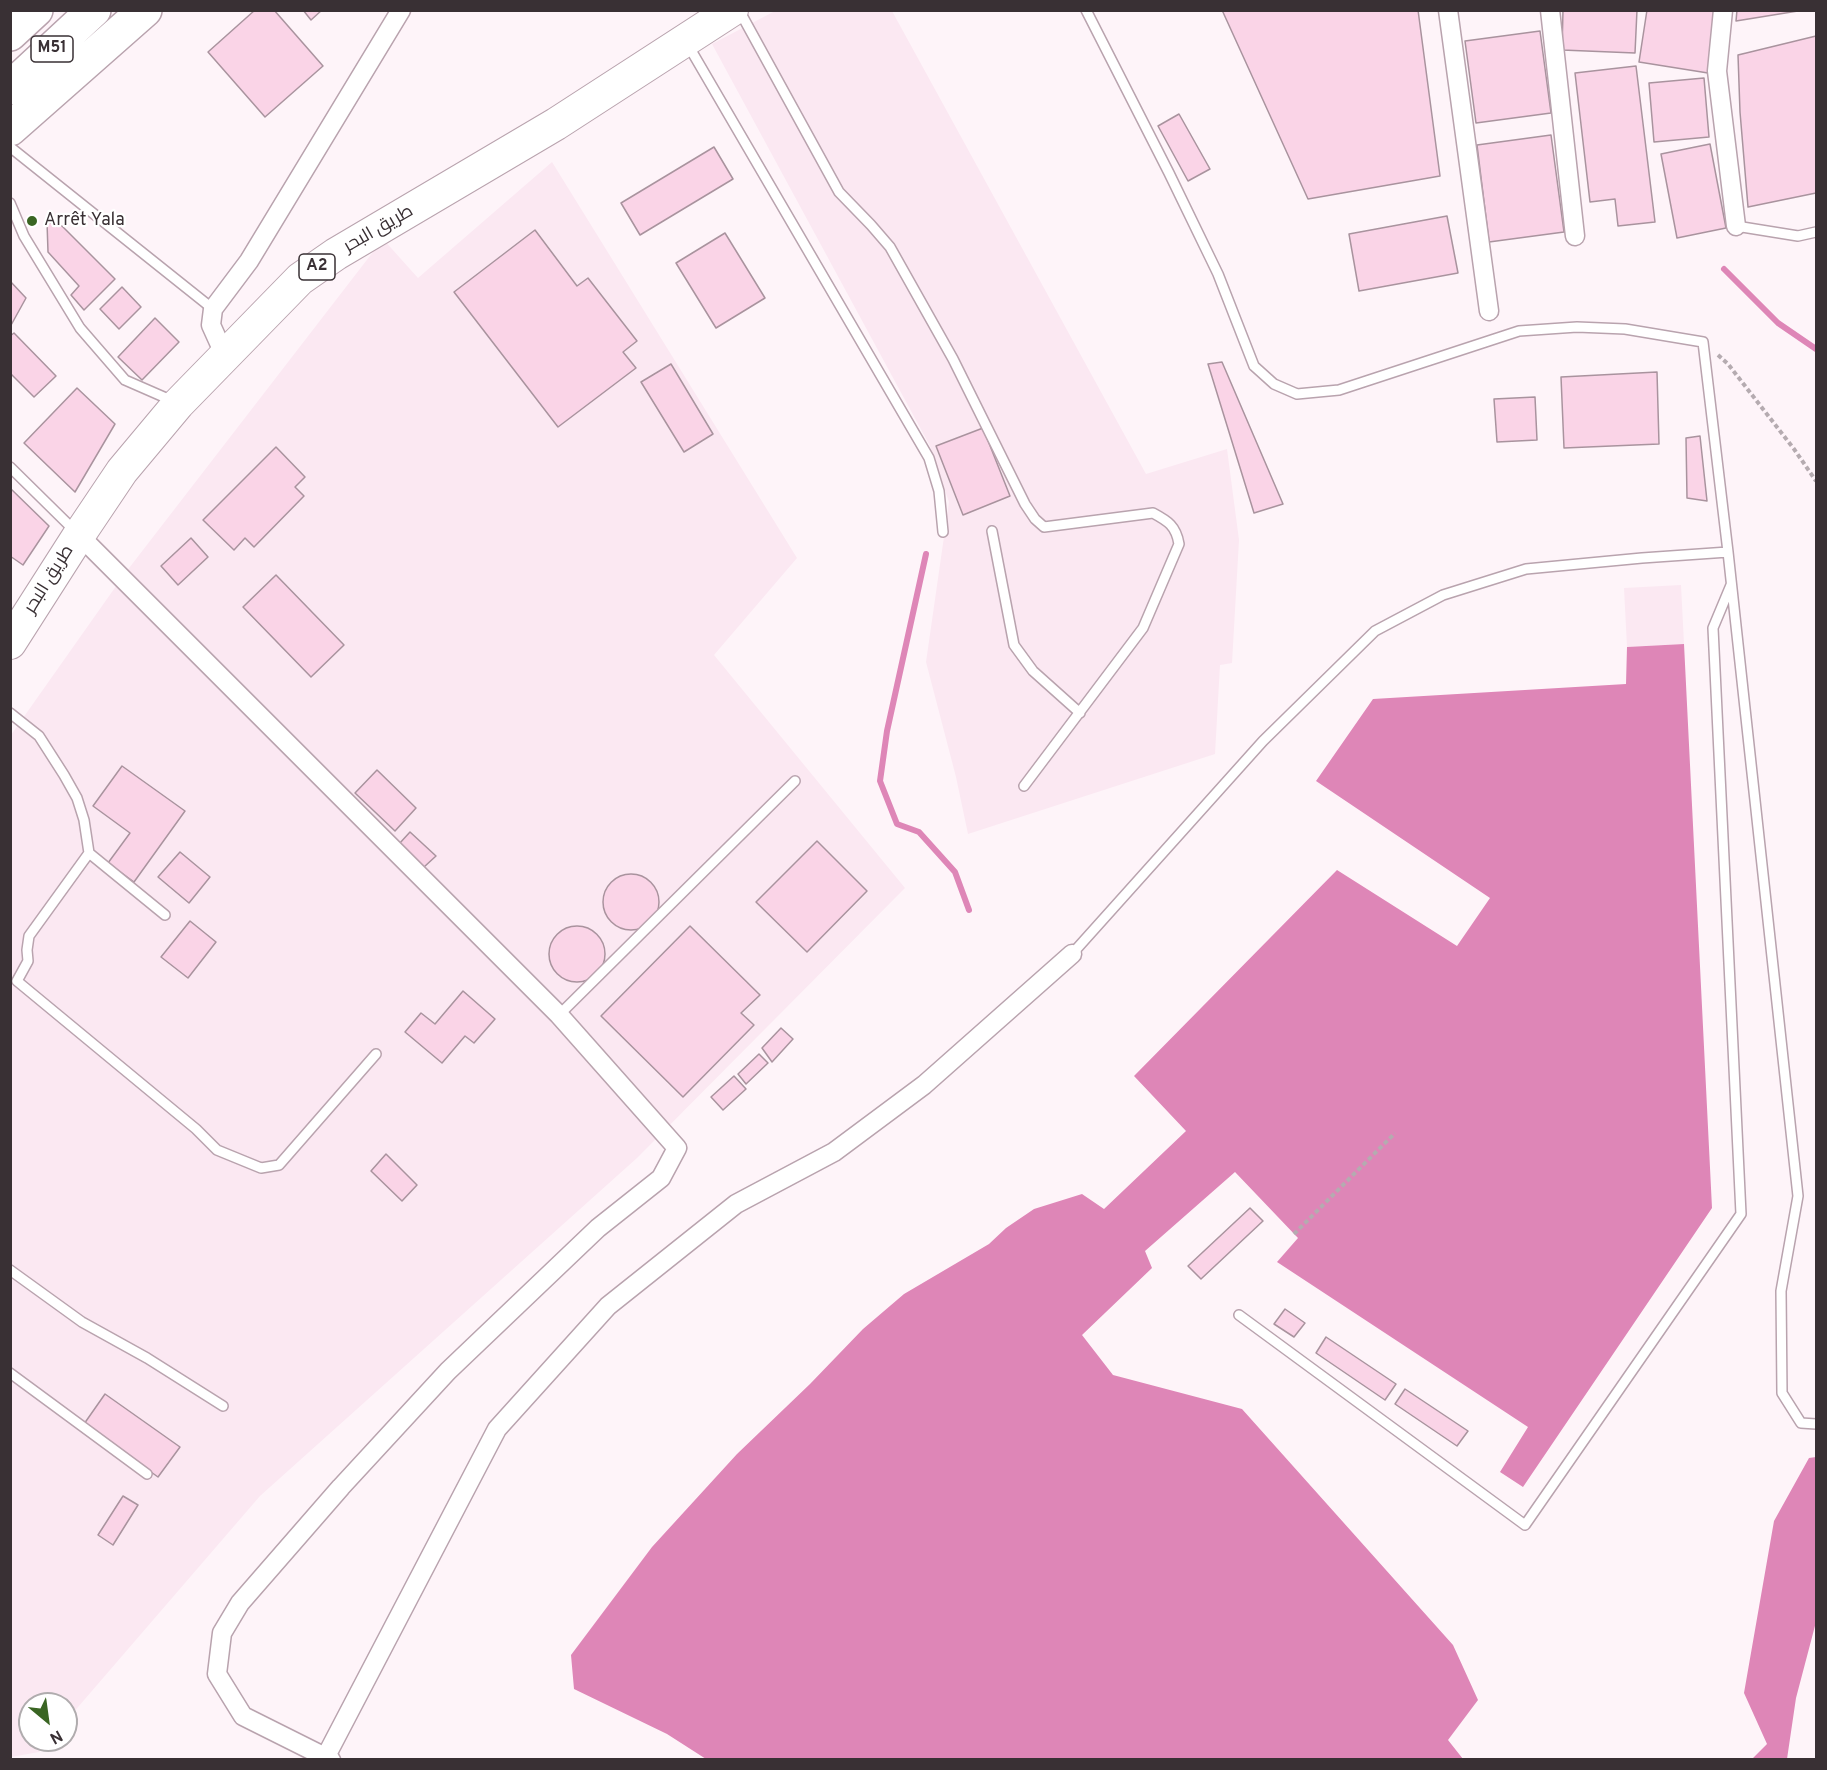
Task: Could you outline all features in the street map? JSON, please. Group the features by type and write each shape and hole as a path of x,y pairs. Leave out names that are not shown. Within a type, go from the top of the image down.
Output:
{"highway":[{"name":"M51","path":"10,34 36,10"},
{"name":"M51","path":"10,88 94,10"},
{"path":"10,129 145,10"},
{"name":"طريق البحر","path":"10,643 122,471 178,404 300,279 336,254 556,124 732,10"}],"street":[{"path":"225,356 211,325 213,309 249,261 401,10"},
{"path":"1550,10 1575,236"},
{"path":"1723,10 1717,71 1736,226"},
{"path":"1452,11 1489,311"},
{"path":"79,535 559,1014 677,1148 661,1178 598,1228 448,1371 341,1487 240,1603 222,1633 217,1674 243,1716 327,1759 497,1429 608,1306 736,1204 834,1152 924,1085 1072,954"}],"lane":[{"path":"739,10 838,192 871,225 896,258 953,359 1024,504 1035,519 1044,527 1153,513 1167,520 1177,531 1179,544 1143,628 1024,786"},
{"path":"1086,10 1218,274 1254,366 1274,384 1297,394 1339,390 1519,331 1577,327 1625,329 1703,342 1732,583 1798,1196 1781,1291 1782,1393 1801,1423 1816,1424"},
{"path":"686,40 929,458 939,491 943,532"},
{"path":"10,147 213,309"},
{"path":"10,203 24,236 80,328 125,380 178,404"},
{"path":"1736,226 1798,236 1816,232"},
{"path":"10,467 79,535"},
{"path":"992,531 1014,645 1033,670 1080,713"},
{"path":"1072,954 1263,741 1375,631 1443,595 1526,569 1728,552"},
{"path":"1239,1315 1526,1525 1741,1214 1713,628 1732,583"},
{"path":"10,713 39,736 77,798 84,820 89,853 165,915"},
{"path":"559,1014 795,781"},
{"path":"89,853 29,936 28,961 17,981 196,1129 216,1150 261,1168 279,1165 376,1054"},
{"path":"10,1270 82,1322 147,1358 223,1406"},
{"path":"10,1373 147,1474"}],"path":[{"path":"1703,342 1728,364 1794,449 1816,482"},
{"path":"1294,1234 1395,1133"}],"shaded area":[{"path":"775,11 892,11 1146,474 1227,449 1239,540 1232,663 1220,665 1215,754 968,834 956,777 926,662 949,502 930,446 712,44"},
{"path":"552,162 797,558 714,655 905,888 637,1158 260,1496 78,1707 78,1692 18,1692 18,1752 39,1752 11,1757 11,735 126,572 383,239 418,278"},
{"path":"1681,585 1684,644 1627,647 1624,588"},
{"path":"1684,644 1712,1208 1523,1487 1500,1472 1528,1427 1277,1262 1298,1238 1235,1172 1145,1251 1152,1268 1082,1335 1113,1375 1242,1409 1453,1645 1478,1700 1448,1740 1463,1759 706,1759 667,1734 574,1689 571,1655 652,1547 737,1454 863,1329 904,1294 989,1244 1006,1228 1034,1209 1082,1194 1104,1209 1186,1131 1134,1076 1337,870 1457,946 1490,898 1316,781 1373,699 1626,684 1627,647"},
{"path":"1816,1457 1816,1622 1796,1698 1787,1759 1752,1759 1767,1744 1744,1693 1774,1521 1809,1458"}],"building":[{"path":"255,10 274,10 323,66 265,117 208,52"},
{"path":"303,10 322,10 311,20"},
{"path":"1222,10 1418,10 1440,176 1308,199"},
{"path":"1563,10 1637,10 1635,53 1562,50"},
{"path":"1647,10 1718,10 1708,73 1639,62"},
{"path":"1737,10 1804,10 1736,21"},
{"path":"1540,31 1551,113 1476,123 1465,41"},
{"path":"1816,36 1816,193 1748,207 1738,55"},
{"path":"1636,66 1655,222 1618,226 1615,199 1590,202 1575,73"},
{"path":"1704,78 1709,137 1654,142 1649,83"},
{"path":"1179,114 1210,169 1188,181 1158,126"},
{"path":"1551,135 1564,232 1489,242 1477,145"},
{"path":"1710,144 1726,228 1677,238 1661,154"},
{"path":"714,147 733,179 640,235 621,203"},
{"path":"1447,216 1458,273 1359,291 1349,234"},
{"path":"47,222 62,226 115,279 84,310 71,295 79,286 48,252"},
{"path":"535,230 577,286 588,278 637,341 623,352 636,368 558,427 454,292"},
{"path":"725,233 765,298 716,328 676,263"},
{"path":"10,281 26,298 10,327"},
{"path":"122,287 141,307 119,329 100,309"},
{"path":"155,318 179,342 142,380 118,357"},
{"path":"14,333 56,376 34,397 10,373 10,336"},
{"path":"1222,362 1283,504 1254,513 1208,364"},
{"path":"671,364 713,434 684,452 641,382"},
{"path":"1657,372 1659,444 1564,448 1561,377"},
{"path":"77,388 115,424 75,492 24,443"},
{"path":"1535,397 1537,440 1497,442 1494,399"},
{"path":"983,428 1010,496 963,515 936,446"},
{"path":"1700,436 1707,501 1687,498 1686,438"},
{"path":"276,447 305,477 295,487 304,496 254,547 245,538 234,550 203,520"},
{"path":"10,488 49,526 23,565 10,556"},
{"path":"191,538 208,557 178,585 161,566"},
{"path":"276,575 344,645 311,677 243,607"},
{"path":"122,766 185,811 134,882 108,863 130,833 93,806"},
{"path":"377,770 416,808 395,831 355,793"},
{"path":"410,832 436,856 424,867 399,844"},
{"path":"817,841 867,891 807,952 756,902"},
{"path":"180,852 210,877 189,903 158,877"},
{"path":"631,874 646,879 654,887 659,902 654,917 646,925 631,930 616,925 608,917 603,902 608,887 616,879"},
{"path":"190,921 216,942 188,978 161,957"},
{"path":"577,926 588,928 597,934 603,943 605,954 603,965 597,974 588,980 577,982 566,980 557,974 551,965 549,954 551,943 557,934 566,928"},
{"path":"690,926 760,995 741,1013 754,1025 683,1097 601,1016"},
{"path":"463,991 495,1019 474,1043 465,1036 442,1063 405,1032 421,1013 435,1024"},
{"path":"781,1028 793,1039 772,1062 762,1048"},
{"path":"759,1054 768,1063 746,1084 738,1074"},
{"path":"734,1076 746,1089 723,1110 711,1097"},
{"path":"386,1154 417,1185 402,1201 371,1171"},
{"path":"1250,1208 1263,1221 1201,1279 1188,1266"},
{"path":"1285,1309 1305,1323 1294,1337 1274,1324"},
{"path":"1326,1337 1396,1384 1385,1400 1316,1353"},
{"path":"1405,1389 1468,1431 1457,1446 1395,1404"},
{"path":"105,1394 180,1447 158,1477 84,1424"},
{"path":"123,1496 138,1505 113,1545 98,1535"}],"waterway":[{"path":"1724,269 1778,323 1816,349"},
{"path":"926,554 887,731 880,781 897,824 919,832 955,872 969,910"}],"place":[{"name":"Arrêt Yala","path":"32,221"}]}
